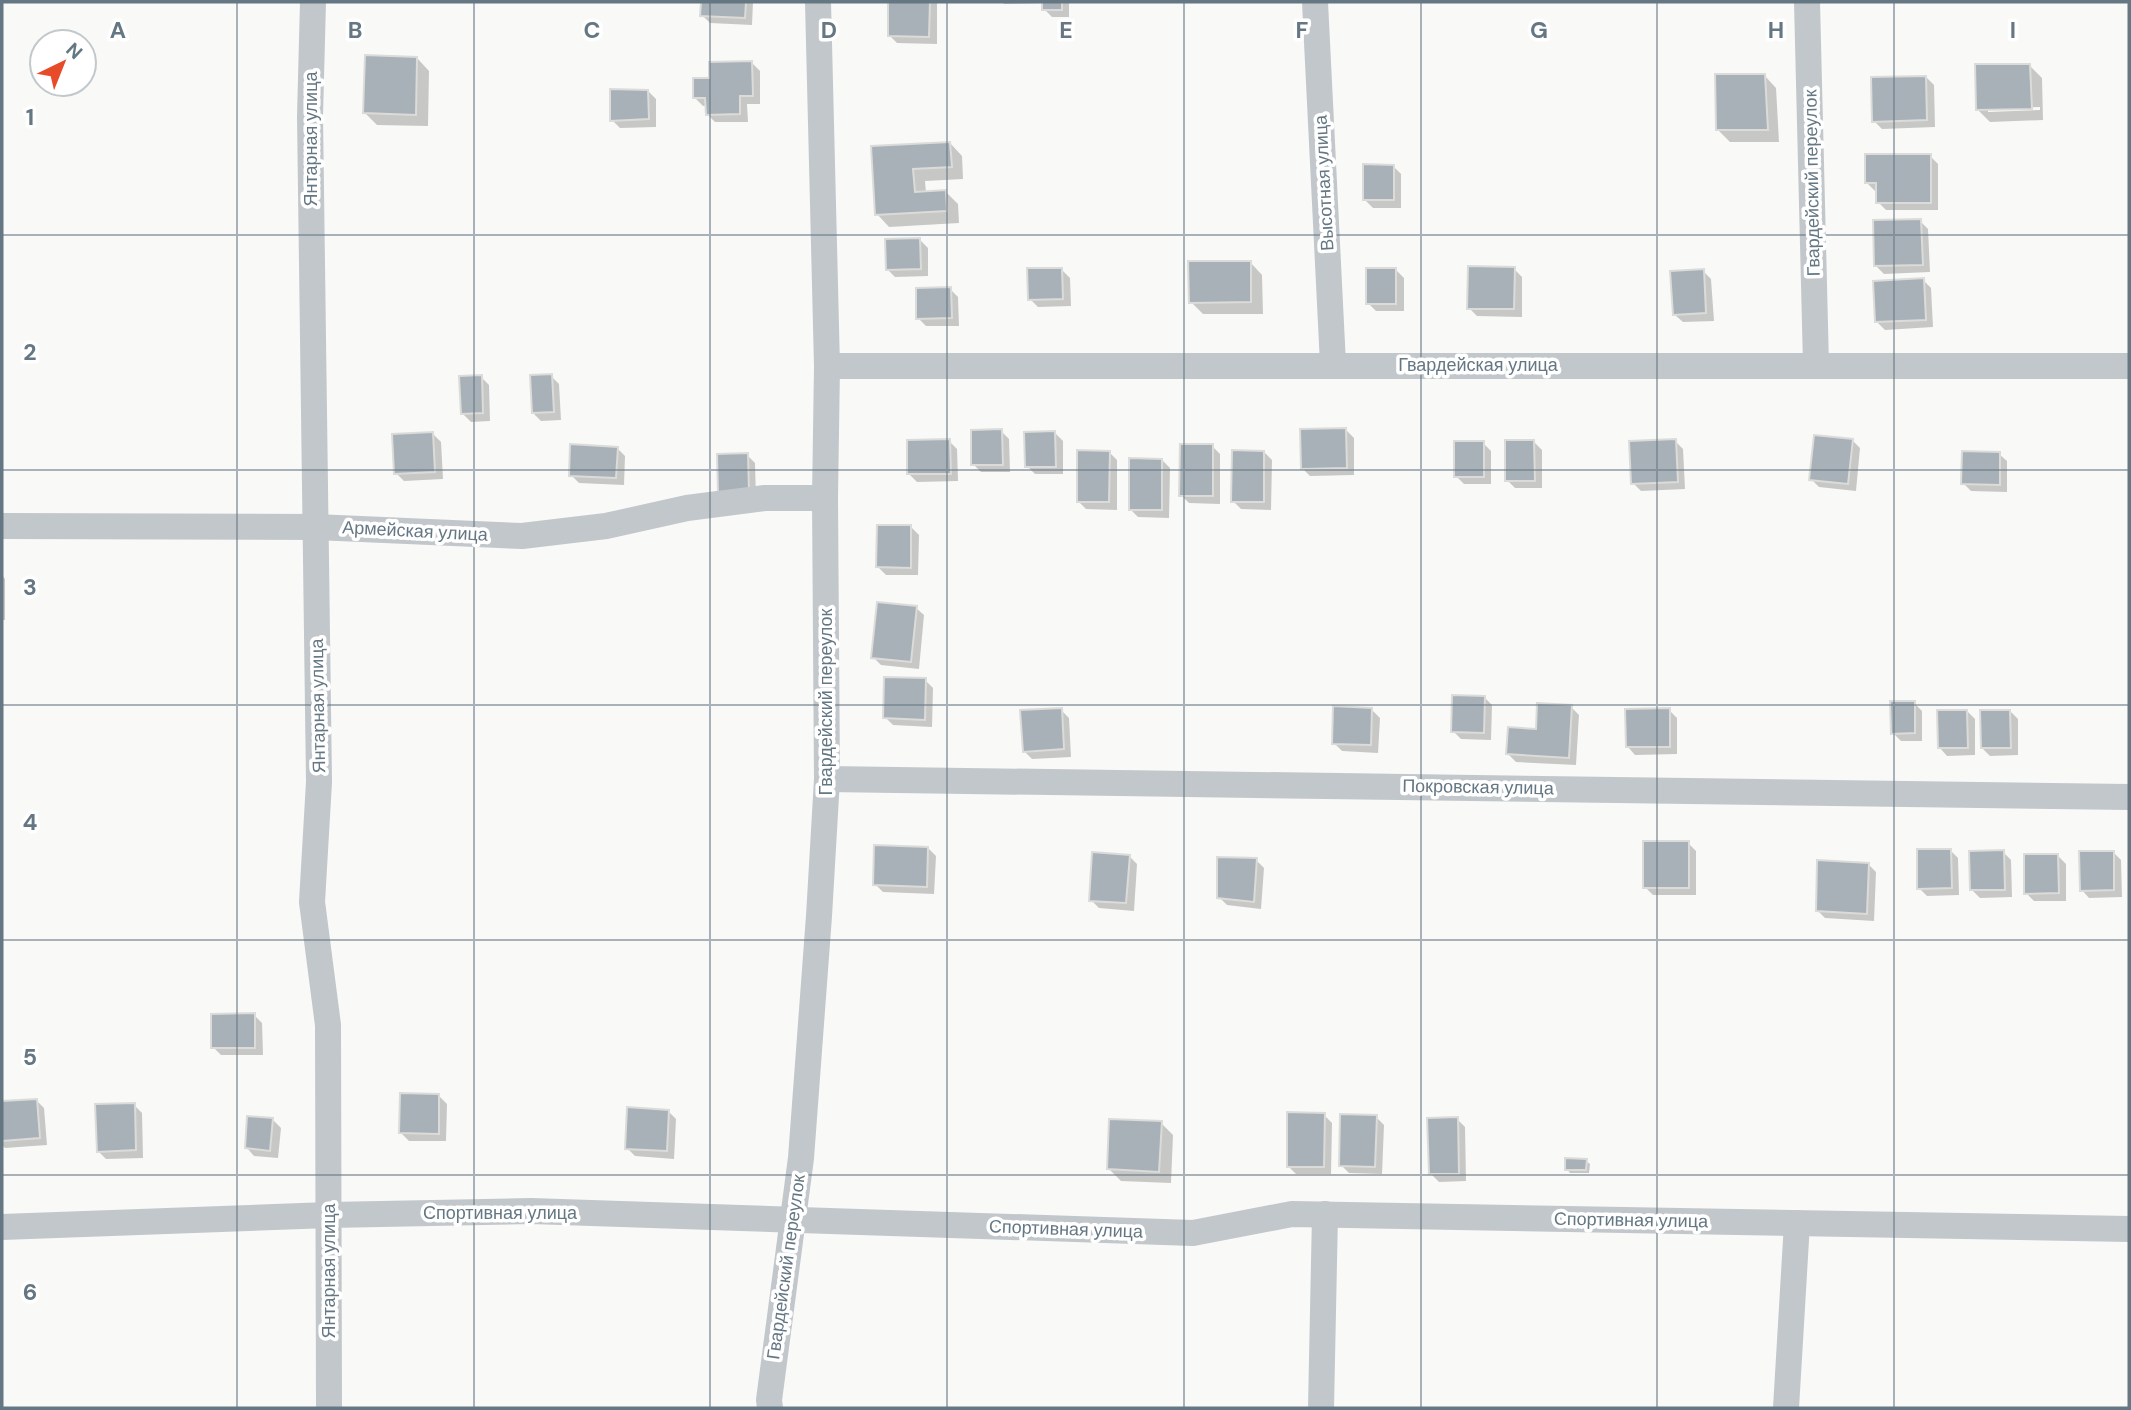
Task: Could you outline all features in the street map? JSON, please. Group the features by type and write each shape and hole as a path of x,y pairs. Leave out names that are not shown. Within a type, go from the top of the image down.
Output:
{"street":[{"name":"Янтарная улица","path":"313,2 310,116 319,782 312,902 328,1025 329,1408"},
{"name":"Гвардейский переулок","path":"769,1404 801,1158 827,779 827,366 818,2"},
{"name":"Высотная улица","path":"1315,2 1333,365"},
{"name":"Гвардейский переулок","path":"1807,2 1816,365"},
{"name":"Гвардейская улица","path":"827,366 2129,366"},
{"name":"Армейская улица","path":"2,526 315,527 522,536 606,527 687,508 765,498 825,498"},
{"name":"Покровская улица","path":"827,779 2129,797"},
{"name":"Спортивная улица","path":"2,1227 329,1215 531,1211 1193,1233 1292,1214 2129,1229"},
{"path":"1321,1408 1325,1214"},
{"path":"1786,1408 1797,1223"}],"building":[{"path":"701,2 746,2 745,18 700,16"},
{"path":"888,2 930,2 929,37 888,36"},
{"path":"1042,2 1062,2 1062,10 1042,10"},
{"path":"365,55 417,57 416,115 363,113"},
{"path":"752,61 753,96 740,96 740,114 706,115 705,98 693,98 693,78 709,78 709,62"},
{"path":"1975,64 2030,64 2032,109 1976,110"},
{"path":"1715,74 1765,74 1768,130 1716,130"},
{"path":"1926,76 1927,120 1872,122 1871,77"},
{"path":"610,89 648,90 649,119 610,121"},
{"path":"950,142 952,167 913,169 915,192 946,190 947,211 875,215 871,146"},
{"path":"1865,154 1931,154 1931,203 1876,203 1876,183 1865,183"},
{"path":"1363,164 1394,165 1394,200 1363,200"},
{"path":"1921,219 1923,265 1874,266 1873,220"},
{"path":"920,238 921,269 886,270 885,239"},
{"path":"1188,261 1251,261 1251,302 1189,303"},
{"path":"1468,266 1515,267 1514,309 1467,309"},
{"path":"1027,268 1062,268 1063,299 1028,300"},
{"path":"1366,268 1396,268 1396,304 1366,304"},
{"path":"1704,269 1706,313 1673,315 1670,271"},
{"path":"1924,278 1926,320 1875,322 1873,281"},
{"path":"951,287 952,318 916,319 916,288"},
{"path":"552,374 554,412 532,413 530,375"},
{"path":"482,375 483,413 461,414 459,376"},
{"path":"1346,428 1347,468 1301,469 1300,429"},
{"path":"1002,429 1003,465 971,465 971,430"},
{"path":"1055,431 1056,467 1025,467 1024,432"},
{"path":"433,432 435,472 394,474 392,434"},
{"path":"1814,435 1853,439 1848,484 1809,480"},
{"path":"950,439 951,474 907,474 907,440"},
{"path":"1676,439 1678,482 1631,484 1629,441"},
{"path":"1505,440 1534,440 1535,481 1505,481"},
{"path":"1454,441 1484,441 1484,477 1454,477"},
{"path":"570,444 618,447 616,478 569,476"},
{"path":"1180,444 1213,444 1213,496 1179,496"},
{"path":"1077,450 1110,451 1109,502 1077,502"},
{"path":"1232,450 1264,451 1264,502 1231,502"},
{"path":"1962,451 2000,452 2000,485 1961,484"},
{"path":"748,453 749,493 718,494 717,454"},
{"path":"1129,458 1162,459 1162,510 1129,510"},
{"path":"877,525 911,525 911,568 876,567"},
{"path":"877,602 917,606 911,662 871,658"},
{"path":"884,677 926,678 925,720 883,718"},
{"path":"1452,695 1485,696 1484,733 1451,732"},
{"path":"1890,701 1915,701 1915,733 1891,734"},
{"path":"1537,703 1572,705 1569,758 1506,754 1508,727 1536,729"},
{"path":"1333,706 1372,708 1371,745 1332,744"},
{"path":"1062,708 1064,749 1023,752 1020,710"},
{"path":"1670,708 1670,747 1626,747 1625,709"},
{"path":"1937,710 1967,710 1968,748 1938,748"},
{"path":"1980,710 2010,710 2011,748 1981,748"},
{"path":"1643,841 1689,841 1689,888 1643,888"},
{"path":"874,845 928,847 927,887 873,885"},
{"path":"1917,849 1951,849 1952,888 1917,889"},
{"path":"2004,850 2005,890 1970,890 1969,851"},
{"path":"2079,851 2114,851 2114,890 2080,891"},
{"path":"1092,852 1130,855 1126,903 1089,901"},
{"path":"2024,854 2058,854 2059,893 2024,894"},
{"path":"1217,857 1257,858 1254,902 1217,898"},
{"path":"1817,860 1869,863 1867,914 1816,911"},
{"path":"255,1013 255,1048 211,1048 211,1014"},
{"path":"400,1093 439,1094 439,1134 399,1133"},
{"path":"37,1099 40,1138 2,1141 2,1101"},
{"path":"135,1103 136,1150 97,1152 95,1104"},
{"path":"627,1107 669,1110 667,1151 625,1149"},
{"path":"1287,1112 1325,1113 1324,1167 1287,1167"},
{"path":"1340,1114 1377,1115 1375,1167 1339,1166"},
{"path":"247,1116 273,1118 270,1151 245,1148"},
{"path":"1458,1117 1459,1174 1429,1174 1427,1118"},
{"path":"1109,1119 1162,1121 1159,1172 1107,1169"},
{"path":"1565,1158 1587,1159 1586,1170 1565,1170"}]}
